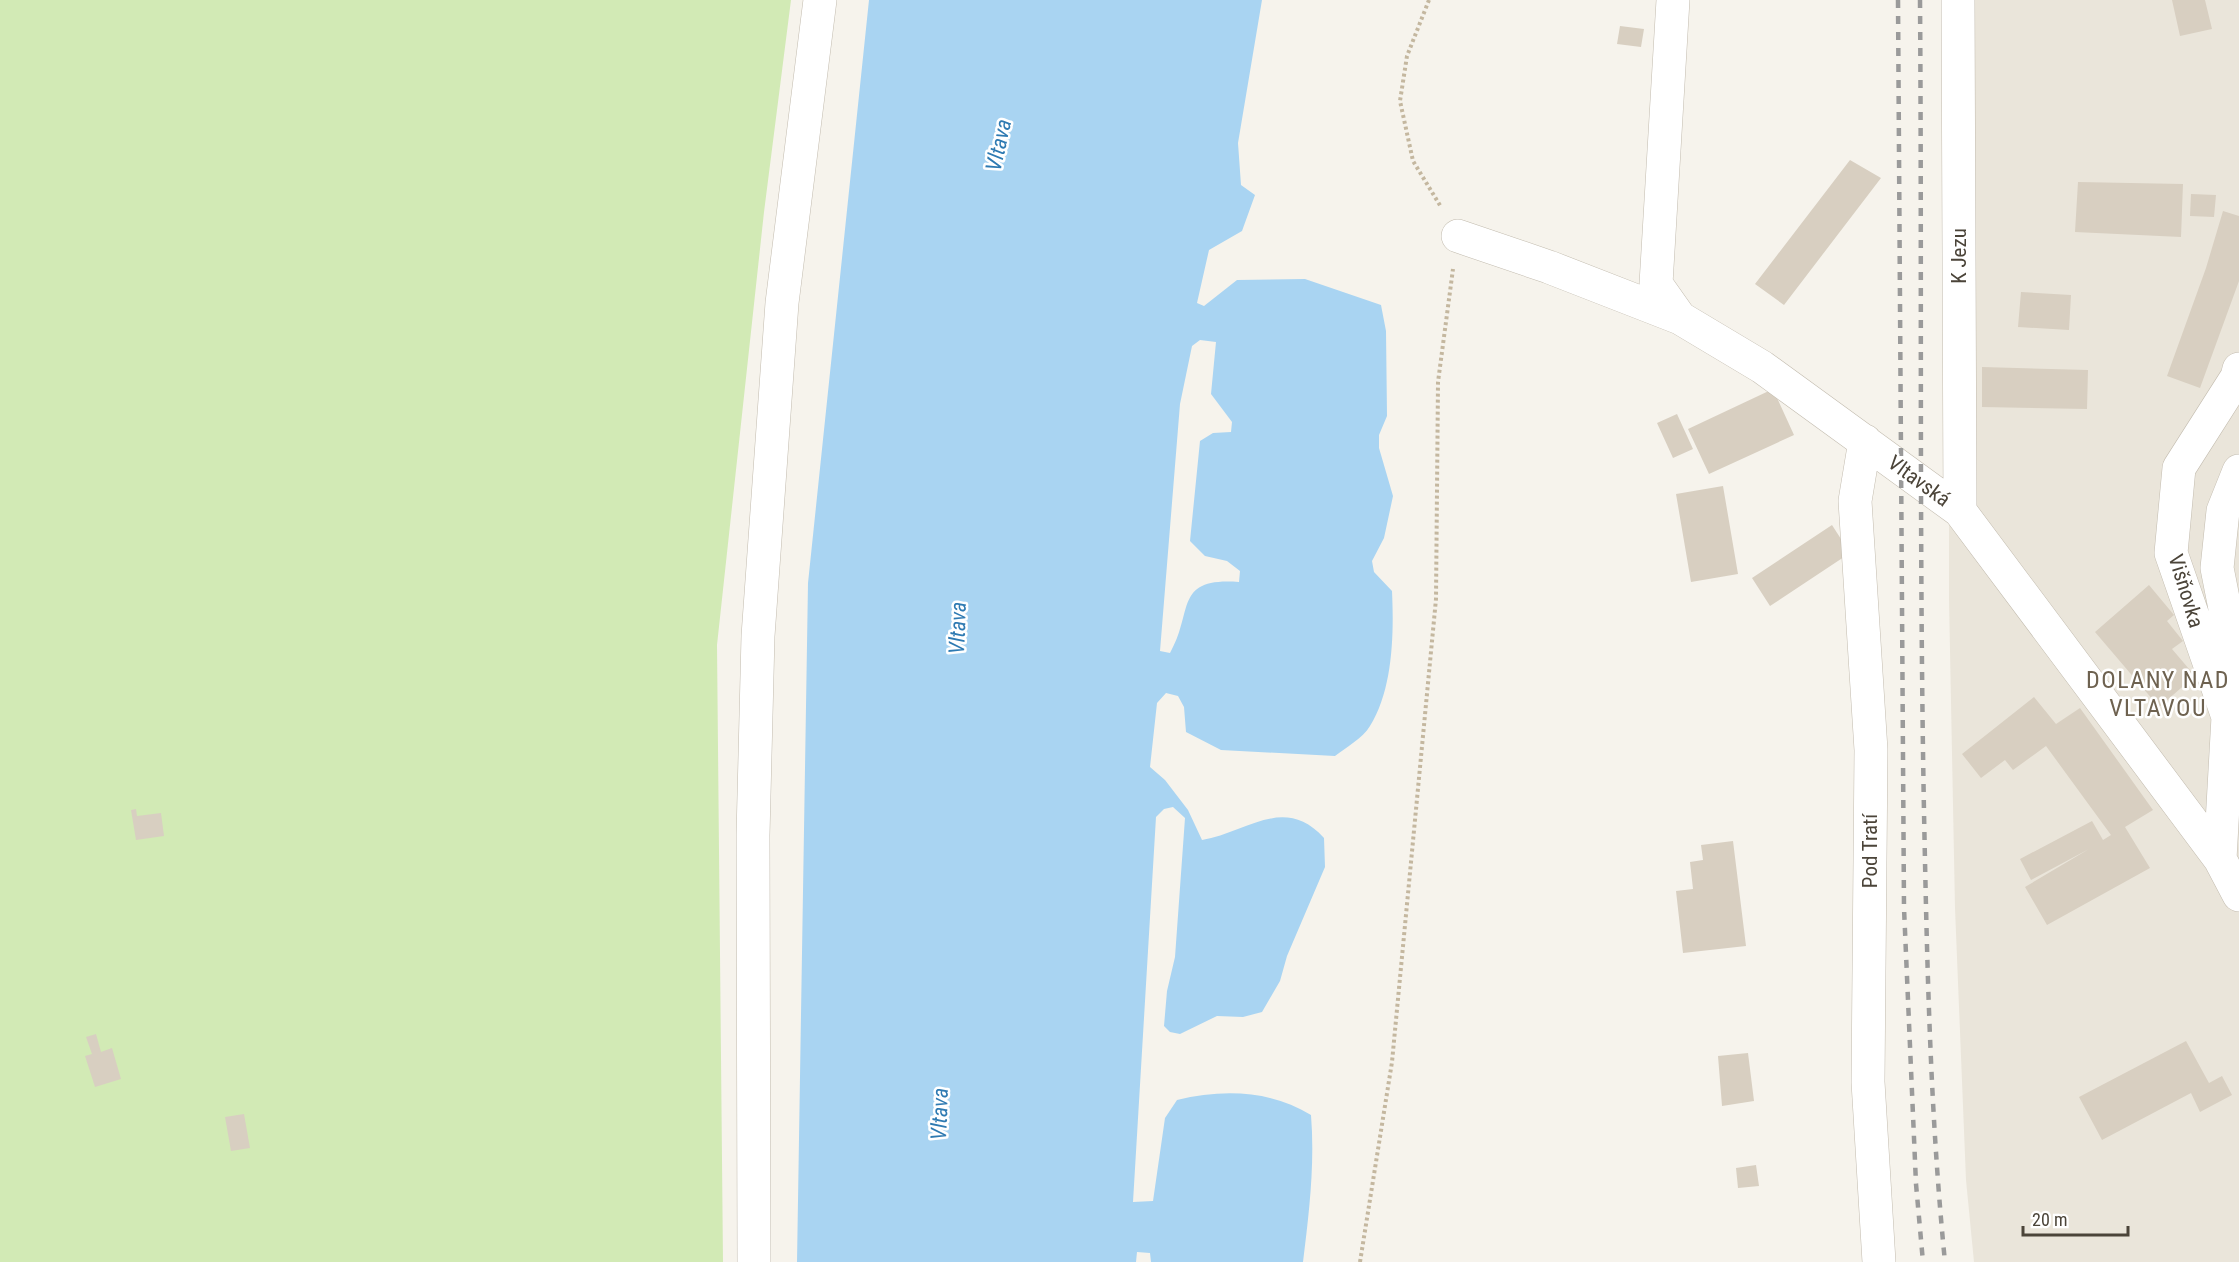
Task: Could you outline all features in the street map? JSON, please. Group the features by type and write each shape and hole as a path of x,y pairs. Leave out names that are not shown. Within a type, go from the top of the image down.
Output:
{"street":[{"path":"754,1262 753,834 758,636 782,303 820,0"},
{"path":"1673,0 1656,284 1680,318"},
{"name":"K Jezu","path":"1958,0 1960,511"},
{"name":"Vltavská","path":"1458,236 1549,267 1680,318 1762,367 1960,511 2220,859 2239,895"},
{"name":"Višňovka","path":"2228,717 2171,553 2179,468 2237,377 2239,369"},
{"name":"Pod Tratí","path":"1865,441 1855,501 1871,750 1868,1082 1879,1262"},
{"path":"2220,859 2228,717 2238,674 2217,568 2223,511 2239,471"}],"path":[{"path":"1360,1262 1392,1062 1430,670 1436,599 1438,382 1458,236 1413,161 1400,101 1407,56 1429,0"}],"shaded area":[{"path":"1949,0 2239,0 2239,1262 1974,1262 1966,1180 1955,908 1949,599"}],"green space":[{"path":"0,0 791,0 764,212 717,645 723,1262 0,1262"}],"water":[{"name":"Vltava","path":"869,0 1262,0 1238,143 1241,185 1255,195 1242,231 1209,250 1197,303 1204,306 1237,280 1305,279 1381,305 1386,331 1387,416 1379,435 1379,448 1393,496 1384,538 1372,561 1374,572 1392,591 1392,643 1388,678 1378,711 1367,730 1335,756 1221,750 1186,732 1184,707 1178,696 1166,693 1157,703 1150,767 1165,780 1188,810 1202,840 1265,820 1279,817 1294,819 1309,825 1324,838 1325,867 1287,956 1280,981 1262,1012 1243,1017 1217,1016 1180,1034 1170,1032 1164,1026 1167,991 1175,957 1185,818 1173,807 1164,809 1156,817 1133,1202 1153,1201 1165,1118 1177,1100 1229,1093 1263,1096 1279,1101 1311,1115 1312,1170 1303,1262 1151,1262 1150,1253 1137,1252 1136,1262 797,1262 808,583","holes":["1200,340 1216,342 1211,394 1232,422 1231,432 1213,433 1200,441 1190,541 1205,556 1227,561 1240,571 1239,582 1218,582 1204,585 1194,591 1170,653 1160,651 1180,404 1192,346"]}],"building":[{"path":"2172,0 2205,0 2212,29 2180,36"},
{"path":"1620,26 1644,29 1641,47 1617,44"},
{"path":"1850,160 1881,178 1784,305 1755,284"},
{"path":"2078,182 2183,184 2181,237 2075,232"},
{"path":"2191,194 2216,195 2214,217 2190,216"},
{"path":"2223,211 2239,216 2239,281 2200,388 2167,376 2206,268"},
{"path":"2021,292 2071,295 2069,330 2018,327"},
{"path":"1982,367 2088,370 2087,409 1982,407"},
{"path":"1773,389 1794,435 1709,474 1688,429"},
{"path":"1677,414 1693,449 1673,458 1657,423"},
{"path":"1723,486 1738,574 1691,582 1676,494"},
{"path":"1832,525 1850,553 1770,606 1752,578"},
{"path":"2149,585 2174,615 2167,621 2183,641 2172,649 2195,676 2159,707 2095,632"},
{"path":"2034,697 2056,724 2080,708 2153,810 2125,827 2150,868 2047,925 2025,887 2089,849 2031,880 2020,859 2092,821 2103,840 2111,835 2046,746 2013,770 2005,760 1981,778 1962,754"},
{"path":"136,809 137,816 161,813 164,836 136,840 131,810"},
{"path":"1733,841 1746,946 1683,953 1676,891 1693,889 1690,862 1703,860 1701,845"},
{"path":"96,1034 101,1052 112,1048 121,1079 95,1087 85,1056 92,1054 86,1037"},
{"path":"2186,1041 2209,1083 2222,1076 2232,1095 2200,1112 2191,1093 2102,1140 2079,1097"},
{"path":"1748,1053 1754,1101 1722,1106 1718,1056"},
{"path":"244,1114 250,1148 231,1151 225,1117"},
{"path":"1756,1165 1759,1186 1738,1188 1736,1168"}],"railway":[{"path":"1898,0 1904,908 1916,1184 1923,1262"},
{"path":"1920,0 1924,812 1933,1093 1945,1262"}],"district":[{"name":"DOLANY NAD VLTAVOU","path":"2158,694"}]}
